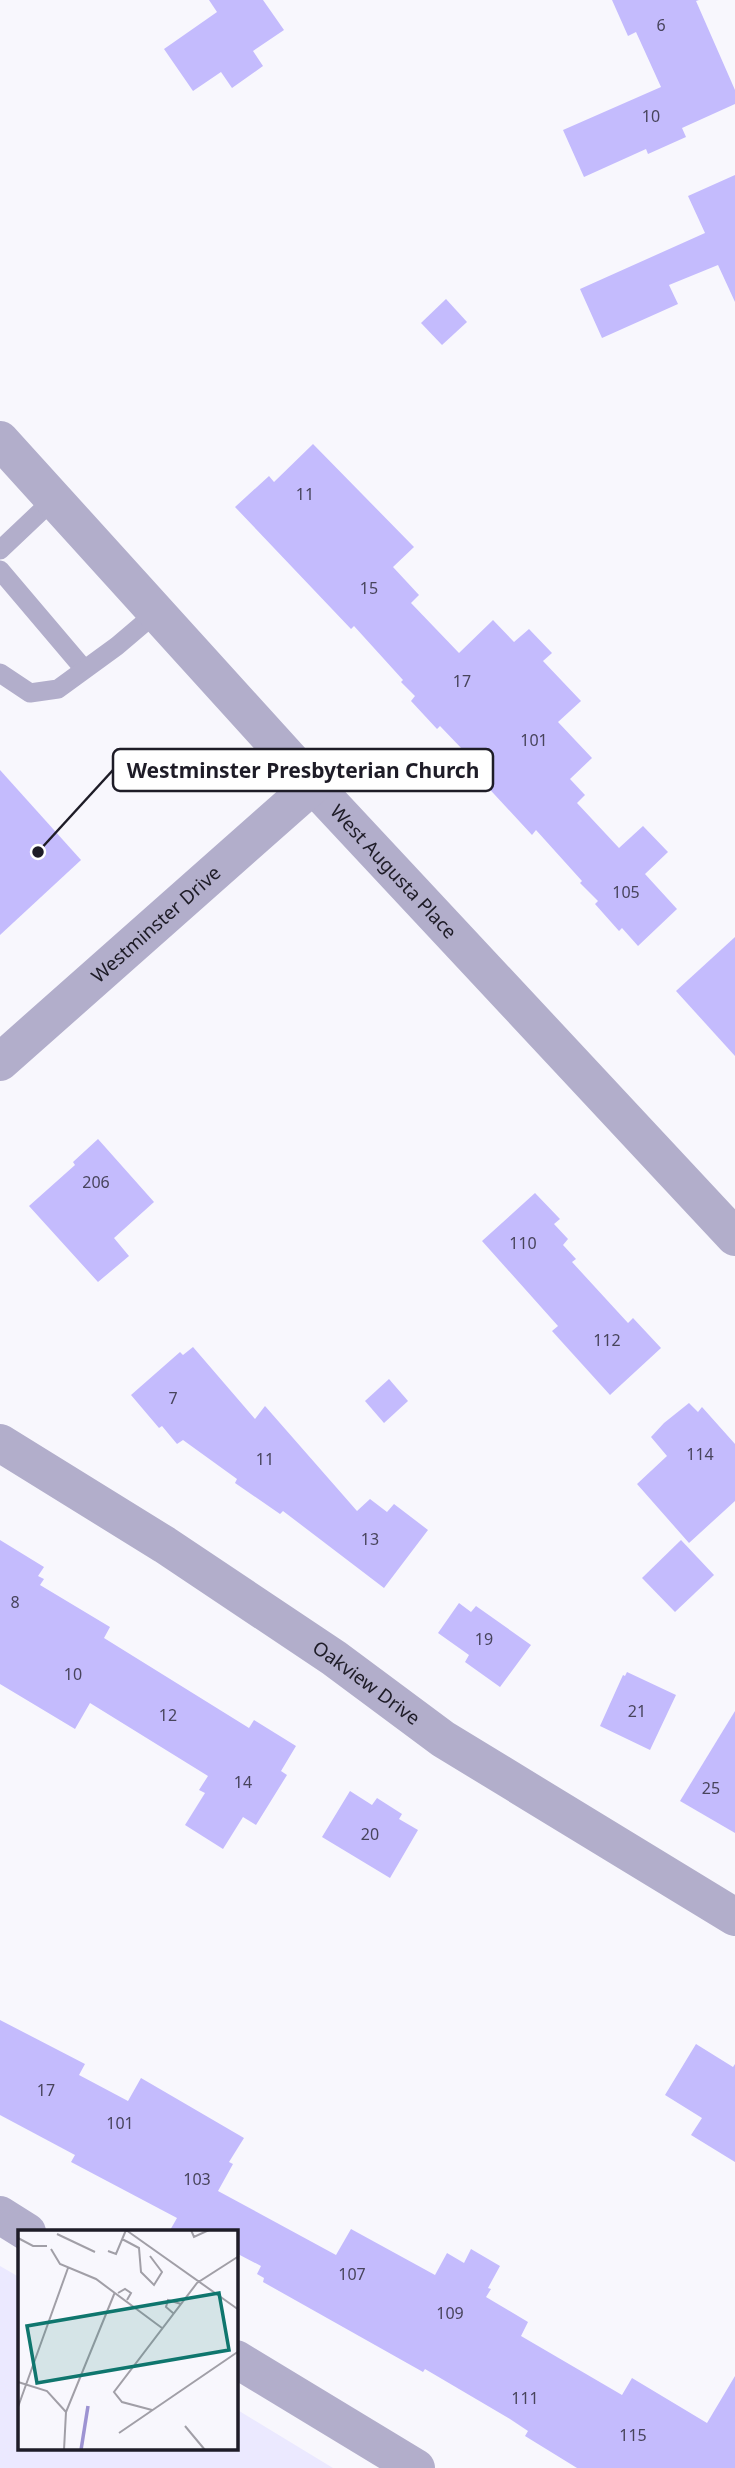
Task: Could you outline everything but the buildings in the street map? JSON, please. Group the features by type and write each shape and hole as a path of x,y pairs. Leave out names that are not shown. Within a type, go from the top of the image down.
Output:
{"street":[{"name":"West Augusta Place","path":"0,440 313,785 735,1237"},
{"name":"Westminster Drive","path":"0,1062 313,785"},
{"name":"Oakview Drive","path":"0,1443 165,1545 278,1620 443,1739 735,1917"},
{"path":"0,2215 24,2230"},
{"path":"238,2360 416,2468"}],"lane":[{"path":"0,550 54,499"},
{"path":"0,570 84,669"},
{"path":"0,673 30,693 58,689 117,646 157,612"}],"shaded area":[{"path":"0,2266 18,2276 18,2450 238,2450 238,2410 333,2468 0,2468"}],"place":[{"name":"Westminster Presbyterian Church","path":"38,852"}]}
